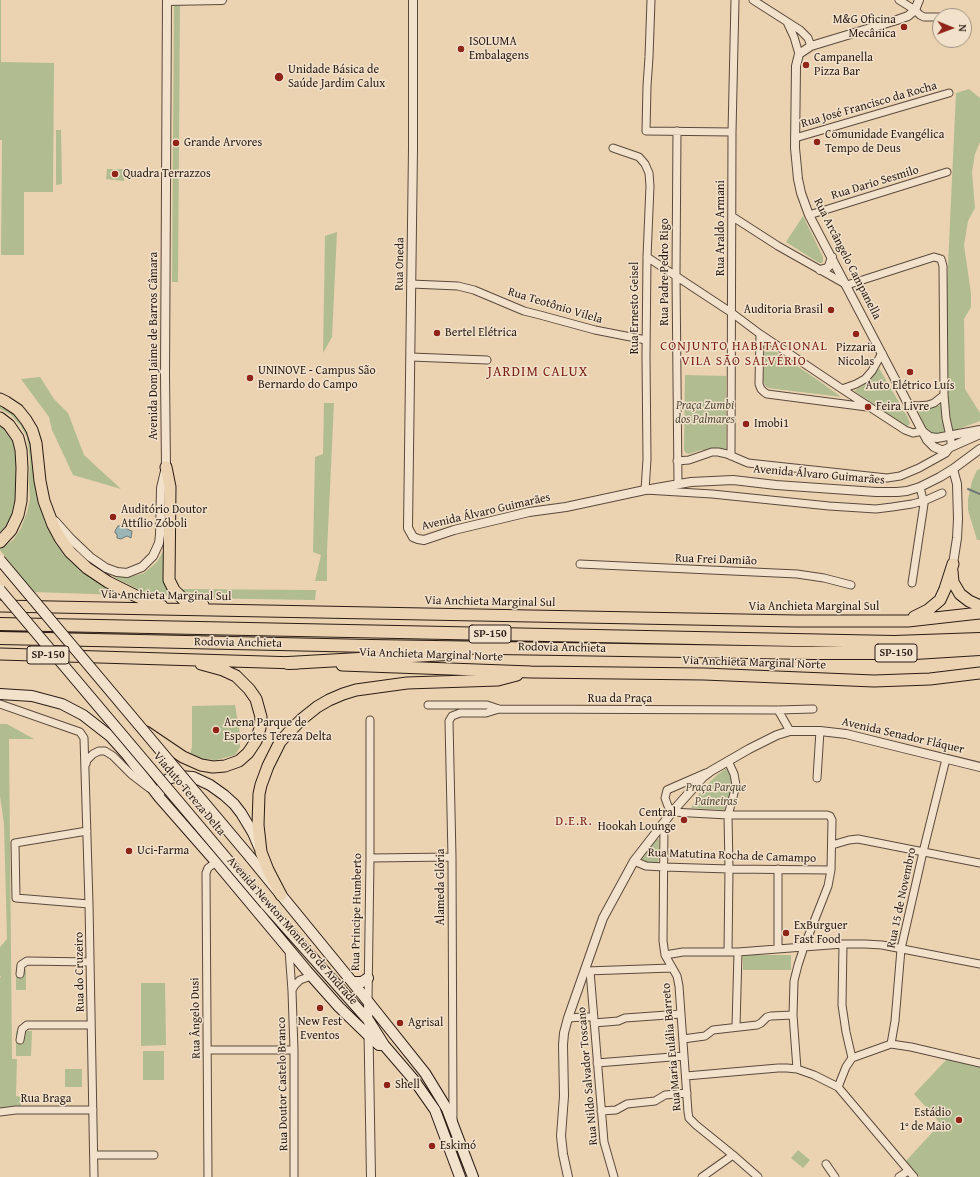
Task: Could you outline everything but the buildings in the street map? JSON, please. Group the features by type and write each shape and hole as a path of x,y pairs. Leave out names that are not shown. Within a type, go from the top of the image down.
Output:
{"highway":[{"path":"0,399 18,410 32,430 36,443 40,481 48,513 60,538 74,556 108,582 125,591 173,609"},
{"path":"0,418 13,430 18,438 21,450 22,468 21,501 18,515 11,530 0,542"},
{"path":"166,467 170,487 168,570 170,583 176,592 187,601 206,606 235,610"},
{"path":"952,564 952,578 957,590 964,598 980,606"},
{"path":"907,621 928,610 938,602 943,595 952,564"},
{"path":"0,599 37,606"},
{"name":"Via Anchieta Marginal Sul","path":"0,606 796,621 907,621 980,613"},
{"name":"Rodovia Anchieta","path":"0,624 894,642 980,639"},
{"name":"Rodovia Anchieta","path":"0,638 813,653 915,653 980,649"},
{"path":"288,663 466,654 541,654 592,649"},
{"name":"Via Anchieta Marginal Norte","path":"0,654 185,659 531,672 704,674 874,681 930,679 980,673"},
{"path":"143,730 187,760 213,767 232,764 244,757 252,747 258,736 261,717 253,694 236,676 223,670 185,659"},
{"path":"281,895 268,870 261,852 258,825 258,805 261,785 268,766 280,742 302,719 329,700 342,694 371,687 407,683 498,680 531,672"}],"main road":[{"name":"Viaduto Tereza Delta","path":"0,560 281,895"},
{"name":"Viaduto Tereza Delta","path":"0,590 265,904 369,1021"},
{"name":"Avenida Newton Monteiro de Andrade","path":"0,694 24,695 62,704 83,715 116,742 159,797 216,862 311,976 339,1007 370,1037 380,1045 384,1045"},
{"path":"159,797 162,786 168,779 175,776 193,777 210,785 224,795 241,812 253,833 261,852"},
{"name":"Avenida Newton Monteiro de Andrade","path":"281,895 424,1073 447,1109 473,1177"},
{"path":"352,982 362,982 368,978"},
{"name":"Avenida Newton Monteiro de Andrade","path":"369,1021 384,1045 408,1071 435,1110 460,1177"}],"street":[{"path":"167,0 222,0"},
{"name":"Avenida Dom Jaime de Barros Câmara","path":"48,513 71,539 100,565 117,572 127,573 146,564 158,548 160,535 161,488 166,467 167,0"},
{"name":"Rua Oneda","path":"408,528 413,149 413,0"},
{"path":"651,0 646,131 732,132"},
{"name":"Rua Araldo Armani","path":"731,456 733,217 732,132 735,0"},
{"path":"753,0 805,35 812,46"},
{"path":"899,0 920,15 932,16"},
{"path":"787,22 794,37 799,54 812,46 908,16 915,10 919,0"},
{"name":"Rua Arcângelo Campanella","path":"799,54 796,66 795,138 798,179 801,193 809,215 928,440 934,447 941,450 950,448"},
{"name":"Rua José Francisco da Rocha","path":"795,138 949,93"},
{"name":"Rua Padre Pedro Rigo","path":"677,132 676,275 678,484"},
{"name":"Rua Ernesto Geisel","path":"613,148 639,157 648,170 650,186 647,256 647,459 645,490"},
{"name":"Rua Dario Sesmilo","path":"809,215 947,172"},
{"path":"733,217 778,246 847,285 934,257 941,259 943,266 944,395 946,418 951,443 950,448"},
{"path":"647,256 732,313 760,334 908,432 913,433 923,431 933,438 980,430"},
{"path":"820,270 829,266 832,257"},
{"name":"Rua Teotônio Vilela","path":"411,284 458,286 474,290 524,311 594,330 646,340"},
{"path":"760,334 759,384 764,392 768,394 870,407"},
{"path":"842,389 856,384 868,376 876,366 882,353"},
{"path":"411,357 486,360"},
{"path":"909,405 928,405 934,403 944,395"},
{"name":"Avenida Álvaro Guimarães","path":"677,461 689,460 712,452 718,452 748,463 887,478 907,474 946,453 950,448 980,434"},
{"name":"Avenida Álvaro Guimarães","path":"408,528 413,537 424,540 454,530 529,512 566,507 678,484 705,481 743,480 776,485 876,492 907,491 920,487 940,477 980,449"},
{"path":"952,564 957,538 958,519 956,484 953,469"},
{"path":"705,481 712,494"},
{"path":"912,583 924,508 924,500 920,487"},
{"name":"Avenida Álvaro Guimarães","path":"645,490 712,494 829,506 876,509 900,506 924,500 942,493"},
{"name":"Rua Frei Damião","path":"580,564 797,574 824,578 852,585"},
{"name":"Rua do Cruzeiro","path":"0,704 80,732 84,738 90,904 94,1177"},
{"name":"Rua da Praça","path":"428,705 487,705 499,709 813,709"},
{"name":"Alameda Glória","path":"453,1125 450,719 452,716 460,713 486,713 499,709"},
{"path":"672,812 665,798 667,790 711,771 749,749 790,731 778,710"},
{"name":"Rua Principe Humberto","path":"370,720 368,1002 372,1177"},
{"name":"Avenida Senador Fláquer","path":"790,731 820,731 846,734 980,767"},
{"path":"817,778 820,731"},
{"path":"85,766 87,760 93,754 99,751 105,751 113,756 159,797"},
{"name":"Rua 15 de Novembro","path":"891,1044 895,1022 901,949 922,852 946,759"},
{"path":"728,761 734,774 736,786 728,814 728,952"},
{"path":"568,1177 562,1150 561,1136 564,1096 564,1033 568,1018 587,971 603,918 634,861 672,812 711,771"},
{"path":"672,812 827,815 830,816 832,820 831,870 828,886 804,947 794,981 793,1015 797,1069"},
{"name":"Rua Maria Eulália Barreto","path":"664,823 663,941 665,955 677,976 679,986 688,1112 692,1122 733,1154 758,1177"},
{"path":"87,831 15,843 16,898 90,904"},
{"path":"832,845 858,839 980,863"},
{"path":"370,858 452,857"},
{"name":"Rua Matutina Rocha de Camampo","path":"634,861 646,866 664,867 831,870"},
{"name":"Rua Ângelo Dusi","path":"208,1177 206,873 208,868 216,862"},
{"path":"778,869 778,949"},
{"path":"843,944 842,1005 852,1058"},
{"path":"665,955 683,952 738,952 843,944 871,944 980,964"},
{"name":"Rua Doutor Castelo Branco","path":"289,950 294,1050 294,1177"},
{"path":"736,1027 738,952"},
{"path":"20,974 21,965 27,961 90,962"},
{"path":"587,971 672,968"},
{"name":"Rua Nildo Salvador Toscano","path":"587,971 594,1020 604,1142 614,1177"},
{"path":"292,991 300,980 311,976"},
{"path":"568,1018 579,1017 594,1020 618,1021 625,1018 681,1014"},
{"path":"683,1038 705,1036 713,1030 761,1024 767,1017 771,1016 793,1015"},
{"path":"20,1040 22,1029 27,1025 92,1025"},
{"path":"838,1086 844,1071 852,1058 891,1044 911,1047 980,1063"},
{"path":"207,1050 294,1050"},
{"path":"598,1063 684,1056"},
{"path":"686,1076 778,1068 797,1069 814,1075 838,1086 914,1177"},
{"path":"438,1094 446,1094 453,1088"},
{"path":"601,1112 616,1110 627,1104 655,1101 665,1095 687,1093"},
{"name":"Rua Braga","path":"0,1112 16,1110 93,1110"},
{"path":"702,1177 733,1154"},
{"path":"94,1155 154,1155"},
{"path":"453,1157 454,1177"},
{"path":"826,1164 835,1177"},
{"path":"900,1177 908,1171"}],"green space":[{"path":"0,0 1,62 54,63 53,192 24,192 24,255 1,255 2,140 0,140"},
{"name":"Grande Arvores","path":"174,4 180,5 178,282 172,282"},
{"path":"969,89 980,98 980,142 975,154 972,172 975,208 968,221 964,245 971,294 971,307 964,319 965,389 980,413 980,421 953,431 948,405 946,309 956,93"},
{"path":"56,130 61,130 62,184 56,185"},
{"name":"Quadra Terrazzos","path":"107,169 124,169 124,181 106,179"},
{"path":"803,216 823,257 822,263 819,263 786,242"},
{"path":"337,232 332,337 323,353 325,236"},
{"path":"765,344 841,397 768,388 763,381"},
{"path":"879,368 907,416 910,423 909,425 904,425 854,391 869,382"},
{"name":"Praça Zumbi dos Palmares","path":"685,375 726,376 726,450 701,450 689,454 684,450"},
{"path":"40,377 54,399 68,413 84,455 121,489 73,475 52,430 49,417 21,379"},
{"path":"0,403 10,408 29,429 42,510 105,586 122,595 33,592 0,550 13,540 21,528 27,512 30,499 30,461 27,437 20,425 11,415 0,409"},
{"path":"324,403 334,403 327,581 315,581 321,555 313,552 315,457 323,454"},
{"path":"941,405 945,433 934,435 926,429 918,411"},
{"path":"0,422 16,442 18,503 7,528 0,534"},
{"path":"980,469 980,540 977,540 968,510 968,499 972,481 977,470"},
{"path":"165,548 164,578 165,586 170,596 143,592 112,576 130,577 144,573 157,562"},
{"path":"180,589 316,590 315,600 187,598"},
{"name":"Arena Parque de Esportes Tereza Delta","path":"235,705 240,734 240,747 235,755 216,760 202,759 190,754 192,747 192,706"},
{"path":"0,724 7,724 34,739 9,739 12,1059 17,1059 16,1096 21,1097 21,1108 0,1109 0,947 7,939 4,824 0,796"},
{"name":"Praça Parque Paineiras","path":"727,768 731,777 731,788 724,810 691,808 699,794 717,775"},
{"path":"656,837 659,840 658,864 638,861"},
{"path":"743,955 791,955 791,970 743,970"},
{"path":"26,970 26,990 16,990 16,971"},
{"path":"141,983 165,983 166,1045 141,1046"},
{"path":"16,1031 32,1031 31,1056 16,1056"},
{"path":"143,1051 164,1051 164,1080 143,1080"},
{"name":"Estádio 1º de Maio","path":"948,1058 980,1065 980,1177 920,1177 906,1161 940,1124 914,1094"},
{"path":"65,1069 82,1069 82,1087 65,1087"},
{"path":"798,1150 810,1160 803,1168 791,1158"}],"water":[{"path":"118,526 123,526 132,531 131,538 127,536 121,539 117,538 115,531"}],"waterway":[{"path":"968,489 980,494"}],"place":[{"name":"M&G Oficina Mecânica","path":"904,27"},
{"name":"ISOLUMA Embalagens","path":"461,49"},
{"name":"Campanella Pizza Bar","path":"806,65"},
{"name":"Unidade Básica de Saúde Jardim Calux","path":"279,77"},
{"name":"Comunidade Evangélica Tempo de Deus","path":"817,142"},
{"name":"Grande Arvores","path":"176,143"},
{"name":"Quadra Terrazzos","path":"115,174"},
{"name":"Auditoria Brasil","path":"831,310"},
{"name":"Bertel Elétrica","path":"437,333"},
{"name":"Pizzaria Nicolas","path":"856,334"},
{"name":"Auto Elétrico Luís","path":"910,372"},
{"name":"UNINOVE - Campus São Bernardo do Campo","path":"250,378"},
{"name":"Feira Livre","path":"868,407"},
{"name":"Imobi1","path":"746,424"},
{"name":"Auditório Doutor Attílio Zóboli","path":"113,517"},
{"name":"Arena Parque de Esportes Tereza Delta","path":"216,730"},
{"name":"Central Hookah Lounge","path":"684,820"},
{"name":"Uci-Farma","path":"129,851"},
{"name":"ExBurguer Fast Food","path":"786,933"},
{"name":"New Fest Eventos","path":"320,1008"},
{"name":"Agrisal","path":"400,1023"},
{"name":"Shell","path":"387,1085"},
{"name":"Estádio 1º de Maio","path":"959,1120"},
{"name":"Eskimó","path":"432,1146"}],"district":[{"name":"CONJUNTO HABITACIONAL VILA SÃO SALVÉRIO","path":"744,354"},
{"name":"JARDIM CALUX","path":"538,372"},
{"name":"D.E.R.","path":"574,822"}]}
